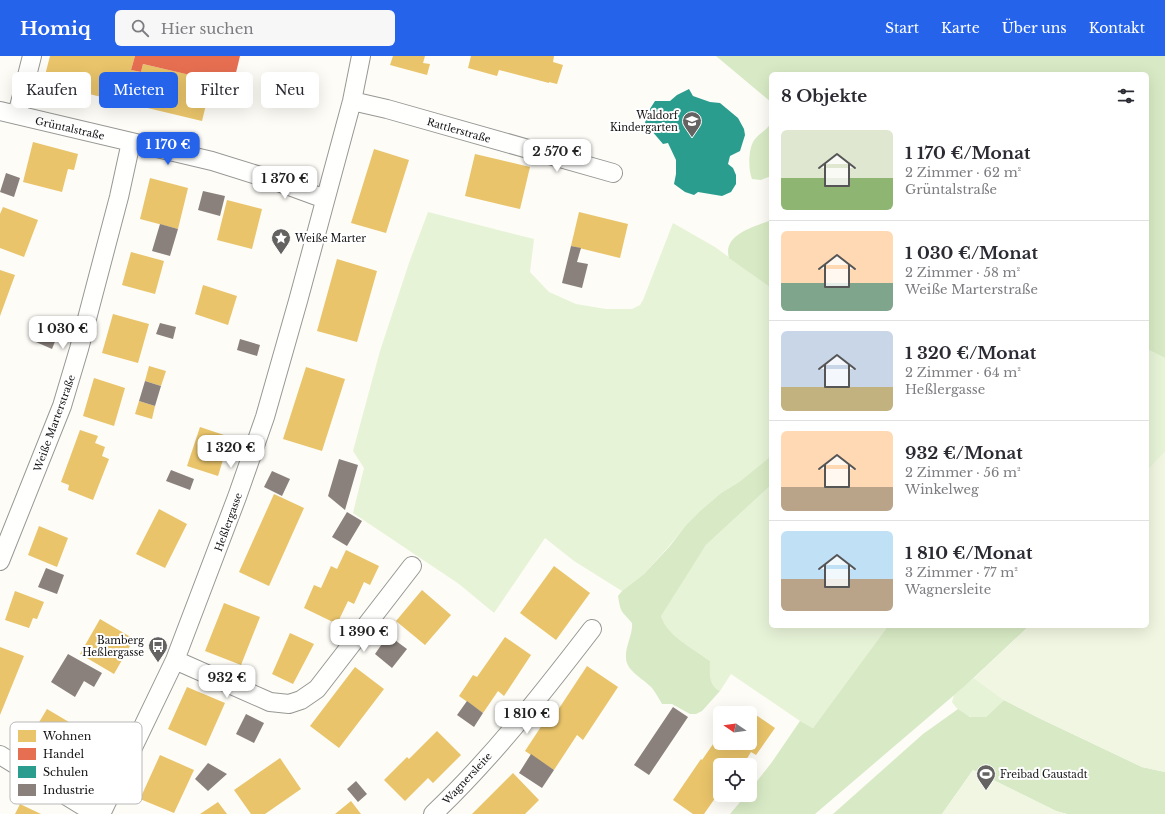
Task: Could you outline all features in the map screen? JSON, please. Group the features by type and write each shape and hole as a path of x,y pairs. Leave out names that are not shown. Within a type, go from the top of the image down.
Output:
{"street":[{"path":"8,113 32,56"},
{"name":"Heßlergasse","path":"142,729 175,660 237,497 265,417 352,101 361,56"},
{"name":"Rattlerstraße","path":"352,101 387,109 613,173"},
{"name":"Grüntalstraße","path":"8,113 212,161 325,199"},
{"name":"Weiße Marterstraße","path":"0,561 62,406 99,273 131,142"},
{"path":"175,660 270,702 289,704 301,700 317,689 412,566"},
{"name":"Wagnersleite","path":"433,814 459,789 541,695 592,630"},
{"path":"0,755 10,760"},
{"path":"80,804 96,814"},
{"name":"Heßlergasse","path":"101,814 106,804"}],"green space":[{"path":"716,56 1165,56 1165,358 1149,350 1149,72 769,72 769,100"},
{"path":"769,126 769,177 761,180 752,179 749,164 751,147 755,139"},
{"path":"428,212 534,239 530,272 549,292 576,304 606,309 632,309 640,305 643,300 673,223 715,247 769,287 769,458 739,482 721,493 700,511 644,574 622,591 574,561 545,538 494,613 459,584 353,513 364,468 353,451 380,351 409,263"},
{"path":"769,221 769,287 729,258 728,250 730,243 735,237 749,229"},
{"path":"1149,350 1165,358 1165,452 1149,469"},
{"path":"1165,452 1165,772 1142,767 1041,719 1004,700 974,678 1027,628 1149,628 1149,469"},
{"path":"769,458 769,487 706,545 661,616 664,623 674,635 710,661 710,674 713,685 720,691 702,711 696,714 690,714 672,704 662,704 652,688 629,667 626,654 632,623 622,611 618,596 622,591 644,574 700,511 721,493 739,482"},
{"path":"769,487 769,628 887,628 813,728 800,721 731,674 720,691 713,685 710,678 710,661 674,635 663,623 660,616 706,545"},
{"path":"887,628 1027,628 966,685 815,814 730,814 740,802 757,802 757,781 800,721 813,728"},
{"path":"974,678 1004,700 986,717 976,718 967,716 952,702 954,695"},
{"path":"1004,700 1142,767 1165,772 1165,814 1067,814 1056,811 973,770 942,814 833,814 923,734 958,709 970,717 986,717"},
{"name":"Freibad Gaustadt","path":"973,770 1056,811 1067,814 942,814"}],"building: Wohnen":[{"path":"50,56 135,56 131,70 141,72 99,72 99,96 91,94 91,72 46,72"},
{"path":"393,56 425,56 423,63 430,64 427,75 390,65"},
{"path":"471,56 554,56 553,62 563,65 557,84 499,70 497,76 468,68"},
{"path":"143,64 178,72 141,72"},
{"path":"178,72 186,74 186,108 205,108 202,121 148,108 178,108"},
{"path":"33,142 78,154 74,170 68,169 62,192 23,182"},
{"path":"374,149 409,160 386,233 351,223"},
{"path":"475,154 530,167 520,209 465,196"},
{"path":"150,178 188,188 178,229 140,219"},
{"path":"227,200 262,209 252,249 217,240"},
{"path":"3,207 38,220 24,257 0,248 0,214"},
{"path":"579,212 628,224 620,258 571,246"},
{"path":"131,252 164,261 155,294 122,285"},
{"path":"337,259 377,271 357,342 317,331"},
{"path":"0,270 15,275 0,316"},
{"path":"203,285 237,296 228,325 195,314"},
{"path":"113,314 149,324 138,363 102,353"},
{"path":"149,366 166,371 161,386 145,381"},
{"path":"306,367 345,379 322,451 283,439"},
{"path":"94,378 125,388 114,426 83,416"},
{"path":"139,401 155,406 152,419 135,414"},
{"path":"200,427 230,437 218,476 187,466"},
{"path":"80,430 98,436 95,443 105,447 102,456 109,459 93,500 68,490 69,485 61,482"},
{"path":"274,494 304,508 269,586 239,572"},
{"path":"159,509 187,524 165,568 136,554"},
{"path":"39,526 68,538 57,567 28,555"},
{"path":"346,550 379,566 370,585 364,582 354,604 348,601 337,624 304,608 314,585 321,588 331,566 337,569"},
{"path":"554,566 590,593 556,640 520,613"},
{"path":"422,590 451,615 425,645 396,621"},
{"path":"15,591 44,602 37,619 33,618 29,628 5,620"},
{"path":"224,603 260,617 241,665 205,651"},
{"path":"100,619 134,639 114,674 80,654"},
{"path":"290,633 314,644 293,684 272,674"},
{"path":"505,637 531,655 504,696 498,691 483,713 459,696 473,675 477,677"},
{"path":"0,647 24,656 0,715"},
{"path":"587,666 618,687 583,740 577,735 554,770 525,751 548,716 552,719"},
{"path":"355,667 384,689 339,748 310,726"},
{"path":"187,687 225,703 206,746 168,729"},
{"path":"47,709 69,722 39,722"},
{"path":"757,716 775,728 756,755 751,752 747,758 713,758 713,801 704,814 693,814 673,800 701,759 702,760 713,744 713,750 757,750"},
{"path":"437,731 461,755 433,783 428,778 405,801 384,780 407,757 409,759"},
{"path":"160,755 194,770 174,813 142,800 142,795"},
{"path":"280,758 301,789 265,814 251,814 234,790"},
{"path":"513,773 539,800 525,814 472,814"},
{"path":"351,801 361,814 335,814"},
{"path":"218,802 227,814 200,814"},
{"path":"20,804 41,814 15,814"}],"building: Handel":[{"path":"135,56 240,56 236,72 186,72 186,74 143,64 141,72 131,70"}],"building: Schulen":[{"path":"689,89 693,96 710,102 720,103 738,118 744,129 745,135 740,151 730,156 728,164 733,168 736,175 736,184 731,192 722,196 698,192 694,195 685,192 674,184 676,160 668,143 663,144 645,123 648,112 655,101 670,101 677,95"}],"building: Industrie":[{"path":"6,173 20,178 14,197 0,192"},
{"path":"203,191 225,196 220,216 198,210"},
{"path":"160,224 178,229 170,256 152,251"},
{"path":"571,246 581,248 577,262 588,264 582,288 562,283"},
{"path":"160,323 176,327 173,339 156,334"},
{"path":"41,328 58,334 52,349 36,342"},
{"path":"240,339 260,345 257,356 237,350"},
{"path":"145,381 161,386 155,406 139,401"},
{"path":"339,459 358,465 345,510 328,496"},
{"path":"171,470 194,479 190,490 166,481"},
{"path":"272,471 290,479 282,496 264,487"},
{"path":"347,512 362,521 347,546 332,537"},
{"path":"46,568 64,575 57,594 38,587"},
{"path":"388,635 407,649 392,668 375,654"},
{"path":"68,654 102,673 94,687 84,681 75,697 51,682"},
{"path":"467,701 483,713 474,727 457,715"},
{"path":"673,707 688,717 649,775 634,765"},
{"path":"246,714 264,723 254,743 236,734"},
{"path":"531,754 554,770 542,788 519,773"},
{"path":"208,763 227,774 208,791 195,779"},
{"path":"356,781 367,794 358,802 347,789"}],"place":[{"name":"Waldorf Kindergarten","path":"692,138"},
{"name":"Weiße Marter","path":"281,255"},
{"name":"Bamberg Heßlergasse","path":"158,663"},
{"name":"Freibad Gaustadt","path":"986,791"}]}
